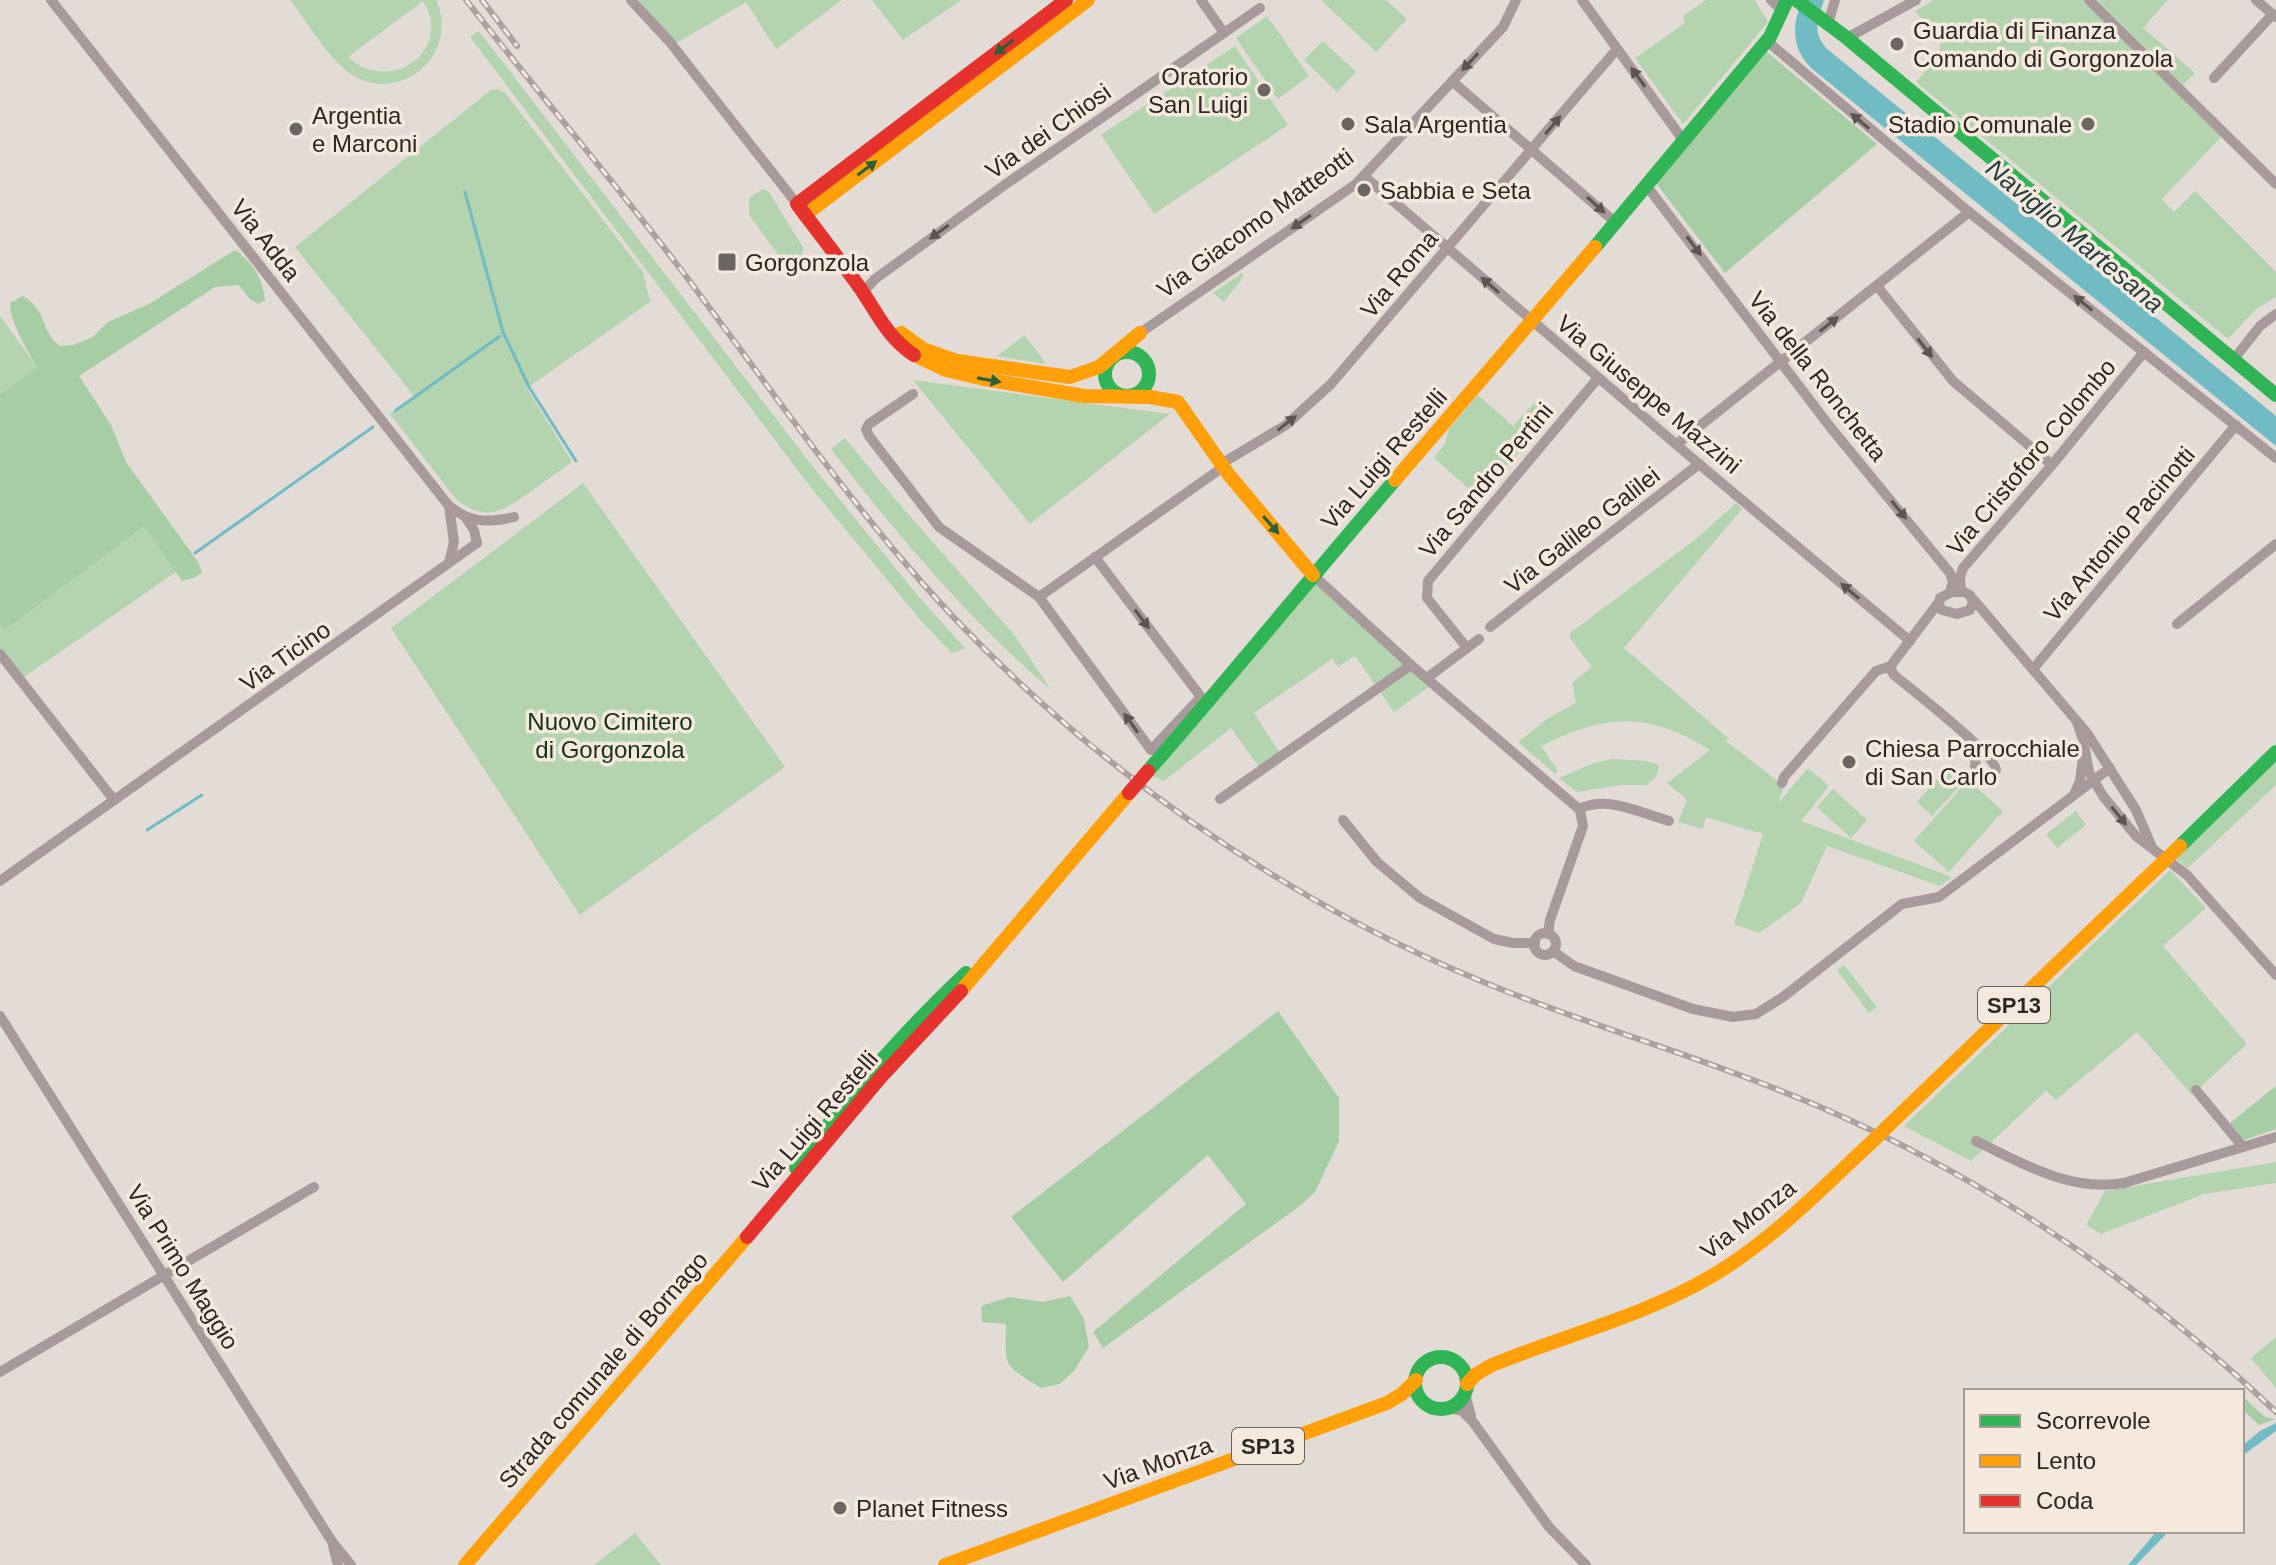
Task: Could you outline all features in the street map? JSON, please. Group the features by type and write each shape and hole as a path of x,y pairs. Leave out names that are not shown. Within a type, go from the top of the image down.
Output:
{"street":[{"name":"Via Adda","path":"51,0 449,506 466,518"},
{"path":"631,0 669,41 863,292 872,298 909,341 951,359 1064,377 1077,376 1124,353 1134,354 1148,368 1145,387 1128,396 1104,397 936,368 915,357 891,336 866,302 863,292"},
{"path":"801,210 1066,0"},
{"path":"801,210 1088,0"},
{"path":"1201,0 1224,33"},
{"name":"Via Giacomo Matteotti","path":"1140,333 1364,176 1505,25 1516,0"},
{"path":"1582,0 1683,140"},
{"path":"1771,0 1791,3 1823,20 1847,38 2276,395"},
{"path":"1823,20 1835,0"},
{"path":"1847,38 1916,0"},
{"path":"2089,0 2276,184"},
{"path":"2256,0 2272,13"},
{"path":"2214,78 2272,13 2276,0"},
{"name":"Via Luigi Restelli","path":"767,1212 880,1078 955,998 1533,321 1767,41 1791,3"},
{"name":"Via dei Chiosi","path":"863,292 875,279 1006,184 1260,8"},
{"path":"1767,41 1969,212 2276,458"},
{"name":"Via Roma","path":"1039,597 1222,466 1280,429 1324,391 1617,49"},
{"path":"1452,81 1615,222"},
{"name":"Via Giuseppe Mazzini","path":"1364,176 1910,641"},
{"name":"Via della Ronchetta","path":"1646,185 1780,362 1950,573 1955,592"},
{"path":"1677,444 1969,212"},
{"path":"1877,286 1953,381 2052,465"},
{"path":"2234,359 2260,326 2276,314"},
{"path":"1140,333 1106,368 1106,381 1116,393 1174,401 1181,406 1222,466 1313,575 1411,665 1579,809 1583,819 1582,830 1550,920 1548,934"},
{"name":"Via Cristoforo Colombo","path":"1955,592 1963,568 2144,352"},
{"name":"Via Sandro Pertini","path":"1467,648 1427,598 1428,581 1598,378"},
{"path":"913,394 869,424 866,429 869,436 939,527 1039,597 1151,750 1201,697 1095,557"},
{"name":"Via Antonio Pacinotti","path":"2033,669 2236,425"},
{"name":"Via Galileo Galilei","path":"1490,627 1699,464"},
{"name":"Via Adda","path":"449,506 453,531 449,563"},
{"path":"466,518 486,521 514,517"},
{"path":"466,518 474,530 477,543"},
{"path":"453,531 477,543"},
{"name":"Via Ticino","path":"0,881 477,543"},
{"path":"2177,624 2276,544"},
{"path":"1782,783 1876,671 1891,666 1923,626 1942,595 1968,593 2077,722 2136,810 2154,851"},
{"path":"1965,612 1972,607 1973,599"},
{"path":"1939,602 1942,610 1952,613"},
{"path":"1923,626 1939,616 1965,612 1978,614 1989,621"},
{"path":"1427,678 1479,639"},
{"path":"0,654 114,800"},
{"path":"1220,799 1411,665"},
{"path":"1891,666 1894,675 1977,745"},
{"path":"2077,722 2093,780 2130,829 2187,875 2276,975"},
{"path":"2074,794 2080,781 2085,747"},
{"name":"Via Monza","path":"1387,1403 1423,1402 1436,1409 1449,1408 1457,1404 1480,1371 1659,1301 1712,1276 1773,1233 1875,1139 2276,752"},
{"path":"1553,951 1555,940 1548,934 1540,935 1535,943 1541,954 1553,951 1574,966 1714,1015 1733,1017 1756,1014 1783,997 1902,904 1939,897 2110,768"},
{"path":"1579,809 1588,804 1605,803 1669,821"},
{"path":"1343,820 1377,862 1420,898 1494,939 1535,943"},
{"name":"Via Primo Maggio","path":"0,1016 331,1540 351,1565"},
{"path":"2196,1090 2243,1147"},
{"path":"1976,1141 2055,1177 2099,1185 2124,1183 2276,1137"},
{"path":"0,1372 314,1187"},
{"name":"Strada comunale di Bornago","path":"469,1561 767,1212"},
{"name":"Via Monza","path":"945,1565 1387,1403 1402,1394 1416,1380 1421,1368 1434,1358 1447,1358 1458,1364 1498,1362"},
{"path":"1458,1364 1466,1374 1473,1422"},
{"path":"1416,1380 1417,1392 1423,1402"},
{"path":"1449,1408 1462,1411 1473,1422 1549,1527 1586,1565"},
{"name":"Via Primo Maggio","path":"331,1540 338,1565"}],"green space":[{"path":"290,0 436,0 441,19 440,38 434,54 423,68 408,78 391,83 373,83 354,76 337,62","holes":["423,1 430,19 430,36 424,51 413,62 399,69 382,72 365,68 348,57"]},
{"path":"639,0 842,0 776,49 746,2 675,44"},
{"path":"872,0 961,0 903,40"},
{"path":"1321,0 1386,0 1407,19 1376,52"},
{"path":"1706,0 1755,0 1768,22 1683,124 1635,58 1685,23 1683,16"},
{"name":"Stadio Comunale","path":"1934,0 2083,0 2221,137 2162,199 2174,212 2195,191 2276,272 2276,297 2256,309 2228,339 1916,82 1939,54 1941,41 1915,11"},
{"path":"2097,0 2168,0 2143,28 2195,73 2183,85"},
{"path":"1267,16 1309,76 1278,99 1236,38"},
{"path":"479,31 810,463 919,597 965,648 952,653 922,622 812,489 470,37"},
{"path":"1323,41 1356,72 1337,92 1304,60"},
{"path":"1235,46 1288,125 1154,214 1101,135"},
{"path":"1767,52 1877,144 1725,273 1656,183"},
{"path":"499,89 506,94 643,272 650,302 527,388 572,462 503,509 485,512 476,511 456,499 390,414 414,396 295,247 491,90"},
{"path":"763,189 769,192 804,249 800,258 786,265 749,215 749,198"},
{"path":"235,250 256,271 265,300 258,304 239,285 215,287 79,376 111,425 126,462 202,572 182,581 144,526 5,630 0,624 0,394 37,367 16,327 10,303 23,296 37,308 53,340 60,346 73,345 93,337 108,322 149,304"},
{"path":"1242,273 1244,276 1224,302 1213,293"},
{"path":"0,316 37,367 0,394"},
{"path":"1025,335 1046,364 997,356"},
{"path":"913,380 1170,414 1030,524"},
{"path":"1478,395 1513,426 1536,401 1552,417 1496,478 1492,475 1475,494 1434,458 1445,444 1449,429"},
{"path":"845,438 1016,637 1051,690 962,605 882,513 831,449"},
{"name":"Nuovo Cimitero di Gorgonzola","path":"583,483 785,767 580,915 391,628"},
{"path":"1736,503 1742,509 1624,648 1728,738 1726,741 1784,786 1779,802 1808,768 1829,786 1801,821 1952,877 1940,886 1827,846 1801,903 1759,933 1734,924 1763,834 1706,817 1703,829 1678,822 1687,800 1667,783 1710,750 1666,728 1627,721 1607,723 1565,735 1541,746 1558,771 1555,774 1518,742 1547,719 1576,703 1572,683 1592,667 1570,638 1570,633 1696,539"},
{"path":"144,525 176,572 24,677 0,648 0,624 5,630"},
{"path":"1314,575 1433,684 1394,712 1355,656 1338,667 1332,659 1254,713 1282,756 1261,770 1231,728 1164,781 1153,776"},
{"path":"1612,759 1647,761 1659,765 1656,777 1647,785 1621,785 1577,792 1559,778 1594,763"},
{"path":"2276,762 2276,785 2188,868 2176,859"},
{"path":"1952,763 1967,778 1932,816 1917,802"},
{"path":"1968,780 2003,811 1949,872 1914,841"},
{"path":"1833,789 1867,820 1851,838 1817,807"},
{"path":"2076,811 2086,825 2057,848 2046,834"},
{"path":"2170,870 2206,908 2163,946 2247,1044 2192,1095 2137,1032 2056,1100 2046,1091 1971,1161 1904,1126"},
{"path":"1844,965 1877,1007 1869,1013 1837,970"},
{"path":"1278,1011 1339,1098 1339,1141 1315,1192 1103,1348 1093,1332 1246,1204 1208,1155 1063,1282 1011,1217"},
{"path":"2276,1086 2276,1129 2244,1140 2230,1123"},
{"path":"2276,1162 2276,1183 2204,1194 2101,1234 2086,1225 2105,1191"},
{"path":"1070,1296 1084,1319 1089,1347 1074,1371 1060,1384 1041,1388 1009,1364 1006,1324 982,1322 981,1306 1009,1297 1043,1302"},
{"path":"2276,1337 2276,1388 2251,1358"},
{"path":"2244,1398 2265,1417 2275,1419 2259,1425 2244,1411"},
{"path":"635,1533 661,1565 594,1565"}],"water":[{"path":"1803,0 1824,0 1818,30 1826,48 2276,416 2276,446 1811,68 1800,53 1795,36"},
{"path":"2276,1423 2276,1431 2244,1455 2244,1444"},
{"path":"2155,1533 2167,1533 2136,1565 2128,1565"}],"waterway":[{"path":"465,192 503,332 529,387 576,461"},
{"path":"395,411 500,336"},
{"path":"195,553 373,427"},
{"path":"147,830 202,795"}],"railway":[{"path":"466,0 653,233 893,549 980,644 1075,732 1126,773 1231,849 1340,914 1395,942 1508,992 1818,1106 1942,1167 2002,1201 2117,1278 2172,1320 2276,1412"},
{"path":"482,0 517,46"}],"traffic: fast":[{"path":"1595,247 1770,37 1787,0"},
{"path":"1796,0 1847,38 2276,395"},
{"path":"1127,352 1142,359 1149,374 1142,389 1127,396 1112,389 1105,374 1112,359 1127,352"},
{"path":"1148,771 1395,480"},
{"path":"2180,846 2276,752"},
{"path":"796,1168 876,1066 966,973"},
{"path":"1441,1357 1459,1365 1467,1383 1459,1401 1441,1409 1423,1401 1415,1383 1423,1365 1441,1357"}],"traffic: slow":[{"path":"805,215 1088,0"},
{"path":"1395,480 1595,247"},
{"path":"901,333 923,349 957,361 1070,377 1099,367 1140,333"},
{"path":"914,355 946,370 984,379 1084,396 1150,397 1178,402 1229,475 1313,575"},
{"path":"961,991 1129,793"},
{"path":"2141,883 2180,846"},
{"path":"1887,1127 2141,883"},
{"path":"1875,1139 1887,1127"},
{"path":"1467,1384 1492,1365 1632,1314 1712,1276 1777,1229 1875,1139"},
{"path":"465,1565 747,1237"},
{"path":"945,1565 1387,1403 1416,1380"}],"traffic: jam":[{"path":"914,355 890,333 797,204 1066,0"},
{"path":"1129,793 1148,771"},
{"path":"747,1237 880,1078 961,991"}],"place":[{"name":"Guardia di Finanza Comando di Gorgonzola","path":"1897,44"},
{"name":"Oratorio San Luigi","path":"1264,90"},
{"name":"Sala Argentia","path":"1348,124"},
{"name":"Stadio Comunale","path":"2088,124"},
{"name":"Argentia e Marconi","path":"296,129"},
{"name":"Sabbia e Seta","path":"1364,190"},
{"name":"Gorgonzola","path":"727,262"},
{"name":"Chiesa Parrocchiale di San Carlo","path":"1849,762"},
{"name":"Planet Fitness","path":"840,1508"}],"water label":[{"name":"Naviglio Martesana","path":"2075,236"}]}
